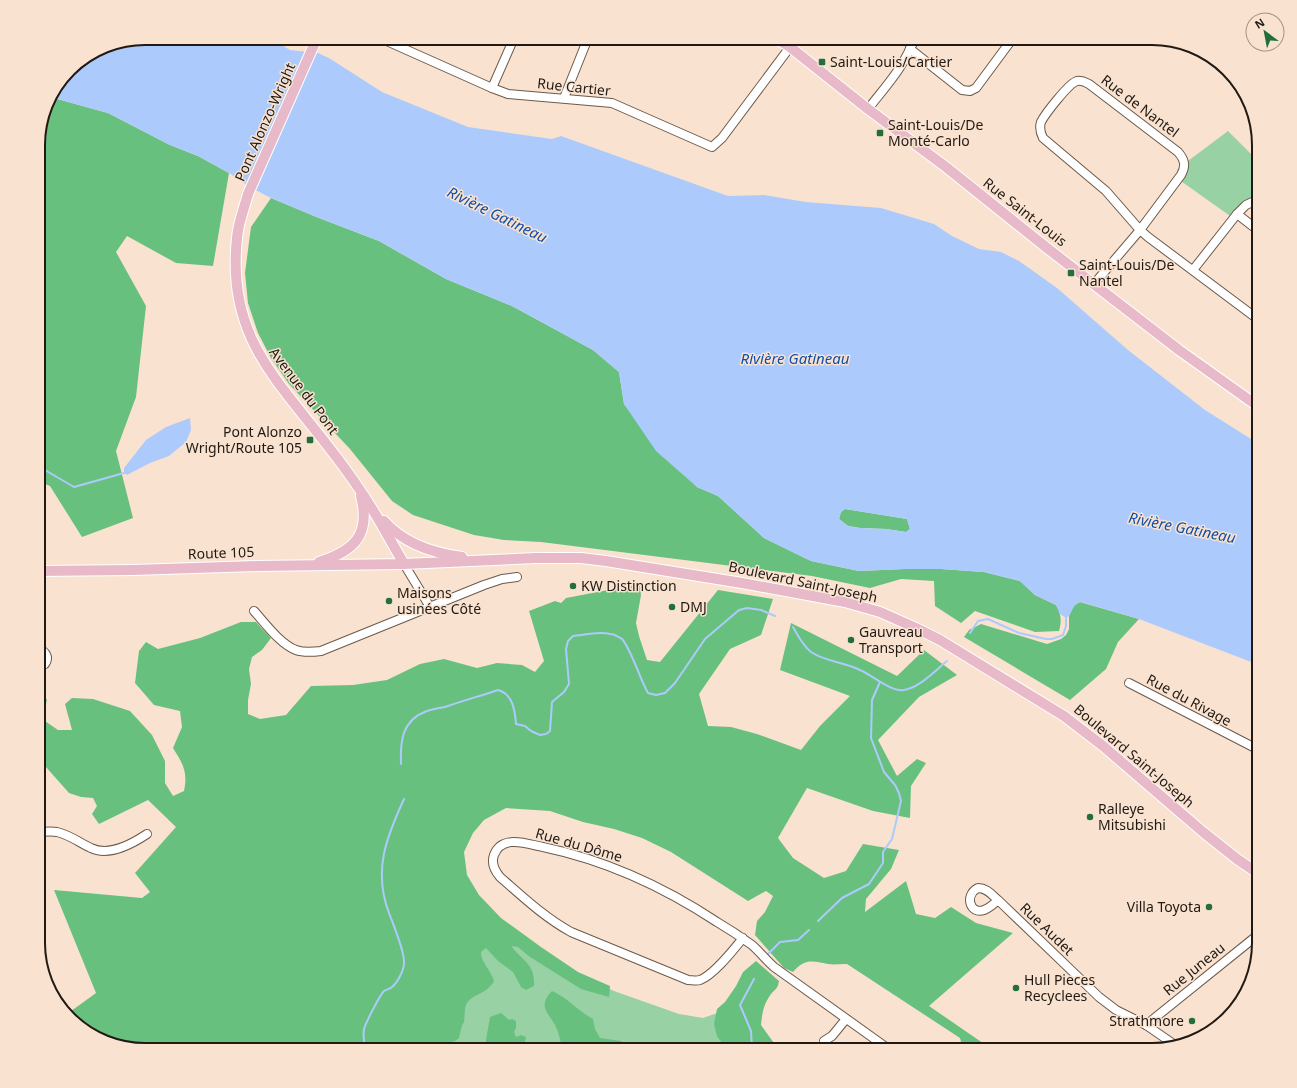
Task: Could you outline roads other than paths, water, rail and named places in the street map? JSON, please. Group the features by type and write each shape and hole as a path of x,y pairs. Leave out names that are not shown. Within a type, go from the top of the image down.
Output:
{"main road":[{"name":"Pont Alonzo-Wright","path":"248,194 314,45"},
{"name":"Rue Saint-Louis","path":"787,45 868,109 946,167 1047,248 1179,350 1252,402"},
{"name":"Avenue du Pont","path":"248,194 237,238 236,268 239,302 249,335 271,374 359,488 404,564"},
{"path":"359,488 389,526 398,534 416,545 450,555 464,557 536,558"},
{"path":"309,566 342,553 354,542 363,526 365,516 359,488"},
{"name":"Boulevard Saint-Joseph","path":"404,564 536,558 593,559 742,583 844,602 880,612 940,640 1064,716 1103,746 1203,832 1252,869"},
{"name":"Route 105","path":"45,571 404,564"}],"street":[{"name":"Rue Cartier","path":"396,45 508,94 612,103 712,147 722,138 790,47"},
{"path":"492,88 511,45"},
{"path":"564,98 585,45"},
{"path":"868,109 902,65 912,45"},
{"path":"913,45 962,90 970,91 976,88 1008,45"},
{"name":"Rue de Nantel","path":"1094,284 1140,230 1184,170 1184,160 1178,152 1089,84 1081,81 1074,83 1067,88 1043,118 1040,127 1041,134 1046,141 1106,190 1140,230"},
{"path":"1193,270 1237,214 1246,205 1252,202"},
{"path":"1237,214 1252,226"},
{"path":"1140,230 1252,315"},
{"path":"404,564 430,607"},
{"path":"254,611 274,634 288,646 295,650 310,653 333,647 502,579 517,577"},
{"path":"45,652 47,659 45,664"},
{"name":"Rue du Rivage","path":"1129,684 1252,746"},
{"path":"45,832 57,832 73,838 94,849 112,851 134,842 147,834"},
{"name":"Rue du Dôme","path":"743,938 730,955 706,976 698,981 688,980 571,932 553,922 534,908 500,877 493,858 495,853 502,845 512,841 578,855 632,875 653,885 703,912 743,938 759,951 774,967 880,1043"},
{"name":"Rue Audet","path":"998,900 1107,1004 1124,1015 1146,1025 1169,1041"},
{"name":"Rue Juneau","path":"1146,1025 1252,940"},
{"path":"824,1041 832,1036 846,1019"}],"water":[{"name":"Rivière Gatineau","path":"138,45 282,45 290,50 318,53 329,58 382,92 468,127 552,139 561,136 728,196 764,195 806,202 881,208 934,224 952,236 979,249 1001,252 1019,261 1057,288 1128,350 1205,410 1252,440 1252,662 1139,619 1081,602 1075,605 1070,615 1066,618 1060,614 1056,605 1035,595 1020,581 984,572 941,569 859,571 811,561 764,538 718,496 697,487 656,451 624,404 619,372 593,350 512,306 446,279 379,241 271,198 198,156 170,145 108,113 56,99 66,84 79,70 95,58 113,50","holes":["845,509 907,519 910,529 906,532 886,529 860,528 848,526 839,519 841,512"]},
{"path":"190,418 191,430 186,442 169,456 150,463 127,475 124,473 124,468 146,440 166,427"}],"waterway":[{"path":"45,470 74,487 124,473"},
{"path":"401,764 402,739 404,732 412,720 427,711 445,707 498,690 503,692 510,699 514,709 516,724 525,726 531,731 540,735 546,734 550,731 552,702 564,692 569,684 566,649 568,641 573,636 606,633 615,635 622,639 629,650 648,693 656,695 665,693 675,683 705,639 739,610 747,608 761,610 775,616"},
{"path":"970,633 978,621 988,619 1019,633 1052,639 1063,635 1066,626 1066,617"},
{"path":"793,627 803,644 811,652 823,658 854,667 888,686 899,690 910,689 916,686 947,661"},
{"path":"818,921 842,898 869,884 883,863 883,852 892,839 901,801 895,785 884,772 871,738 872,700 880,682"},
{"path":"365,1043 364,1029 376,1003 382,993 391,988 396,982 404,966 401,945 384,898 382,883 382,869 387,841 404,799"},
{"path":"768,954 780,942 798,940 809,930"},
{"path":"752,1043 751,1031 740,1005 754,979"}],"place":[{"name":"Saint-Louis/Cartier","path":"822,62"},
{"name":"Saint-Louis/De Monté-Carlo","path":"880,133"},
{"name":"Saint-Louis/De Nantel","path":"1071,273"},
{"name":"Pont Alonzo Wright/Route 105","path":"310,440"},
{"name":"KW Distinction","path":"573,586"},
{"name":"Maisons usinées Côté","path":"389,601"},
{"name":"DMJ","path":"672,607"},
{"name":"Gauvreau Transport","path":"851,640"},
{"name":"Ralleye Mitsubishi","path":"1090,817"},
{"name":"Villa Toyota","path":"1209,907"},
{"name":"Hull Pieces Recyclees","path":"1016,988"},
{"name":"Strathmore","path":"1192,1021"}]}
